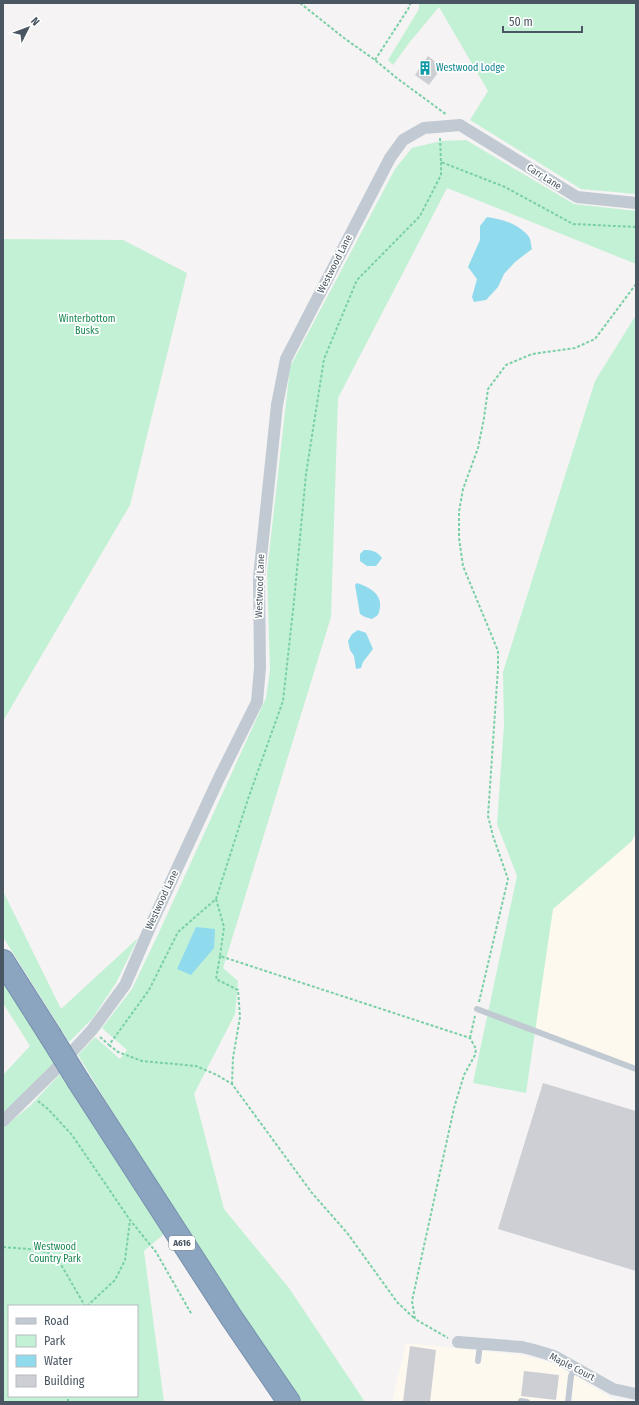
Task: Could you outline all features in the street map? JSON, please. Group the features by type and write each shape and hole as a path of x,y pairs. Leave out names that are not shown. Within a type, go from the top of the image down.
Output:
{"highway":[{"name":"A616","path":"3,961 222,1304 289,1402"}],"street":[{"name":"Westwood Lane","path":"3,1121 56,1069 92,1030 124,985 216,785 258,702 260,668 259,577 277,405 286,359 390,158 403,140 424,128 460,125"},
{"name":"Carr Lane","path":"460,125 577,197 636,203"},
{"name":"Maple Court","path":"458,1342 480,1345 522,1347 534,1350 554,1356 613,1389 636,1394"}],"lane":[{"path":"477,1009 636,1069"},
{"path":"478,1361 480,1345"},
{"path":"568,1402 571,1376 575,1368"}],"path":[{"path":"300,3 460,125"},
{"path":"375,60 410,6 410,3"},
{"path":"109,1044 149,990 178,932 216,900 248,799 283,701 306,474 324,359 357,280 420,216 442,175 439,127"},
{"path":"441,162 505,187 573,224 636,227"},
{"path":"415,1319 412,1302 454,1108 464,1075 475,1055 476,1049 470,1038 508,879 493,836 488,816 498,651 463,566 459,538 459,512 463,489 478,448 488,389 506,366 532,354 575,348 594,339 636,284"},
{"path":"216,900 224,927 216,979 238,990 240,1017 233,1058 232,1084"},
{"path":"220,956 470,1038"},
{"path":"92,1030 118,1052 142,1061 196,1066 217,1075 232,1084 312,1193 348,1234 397,1302 415,1319 429,1328 458,1342"},
{"path":"30,1095 48,1109 72,1135 130,1220 156,1252 192,1315"},
{"path":"87,1305 115,1280 125,1260 130,1220"},
{"path":"3,1248 40,1250 56,1256 85,1305"}],"shaded area":[{"path":"636,832 636,1071 535,1031 553,909 632,841"},
{"path":"406,1343 522,1355 555,1364 613,1399 625,1402 392,1402"}],"green space":[{"path":"419,3 636,3 636,194 581,189 470,120 488,91 439,7 393,65 388,60 419,9"},
{"path":"466,140 574,204 636,211 636,264 447,188 338,398 331,617 223,968 238,981 235,1014 194,1094 224,1209 289,1288 365,1402 301,1402 191,1242 78,1055 95,1037 120,1059 127,1050 102,1028 132,989 266,698 270,670 267,572 290,367 395,169 412,148 441,141"},
{"name":"Winterbottom Busks","path":"3,239 123,240 187,273 130,505 3,721"},
{"path":"636,315 636,832 632,841 553,909 526,1093 473,1083 517,876 497,824 504,725 503,672 595,381"},
{"path":"3,891 61,1009 138,938 116,983 92,1019 69,1042 3,937"},
{"path":"3,978 55,1064 3,1113 3,1075 30,1046 3,1003"},
{"name":"Westwood Country Park","path":"60,1074 164,1234 144,1251 164,1402 3,1402 3,1128 31,1105"}],"water":[{"path":"487,217 515,225 525,232 529,237 532,249 515,262 504,274 498,287 486,300 474,302 472,297 477,279 468,267 480,240 480,226"},
{"path":"364,550 374,551 382,558 376,566 367,566 360,561 360,554"},
{"path":"357,583 373,591 379,599 380,609 378,615 372,619 360,614 355,585"},
{"path":"358,630 366,633 373,649 363,662 361,668 356,669 354,656 350,650 348,641 352,634"},
{"path":"196,927 215,929 214,948 191,975 177,969"}],"building":[{"path":"428,56 442,67 429,85 415,75"},
{"path":"543,1083 636,1111 636,1271 498,1229"},
{"path":"410,1346 436,1350 430,1402 403,1402"},
{"path":"524,1371 559,1375 556,1400 521,1396"}],"place":[{"name":"Westwood Lodge","path":"425,68"}]}
